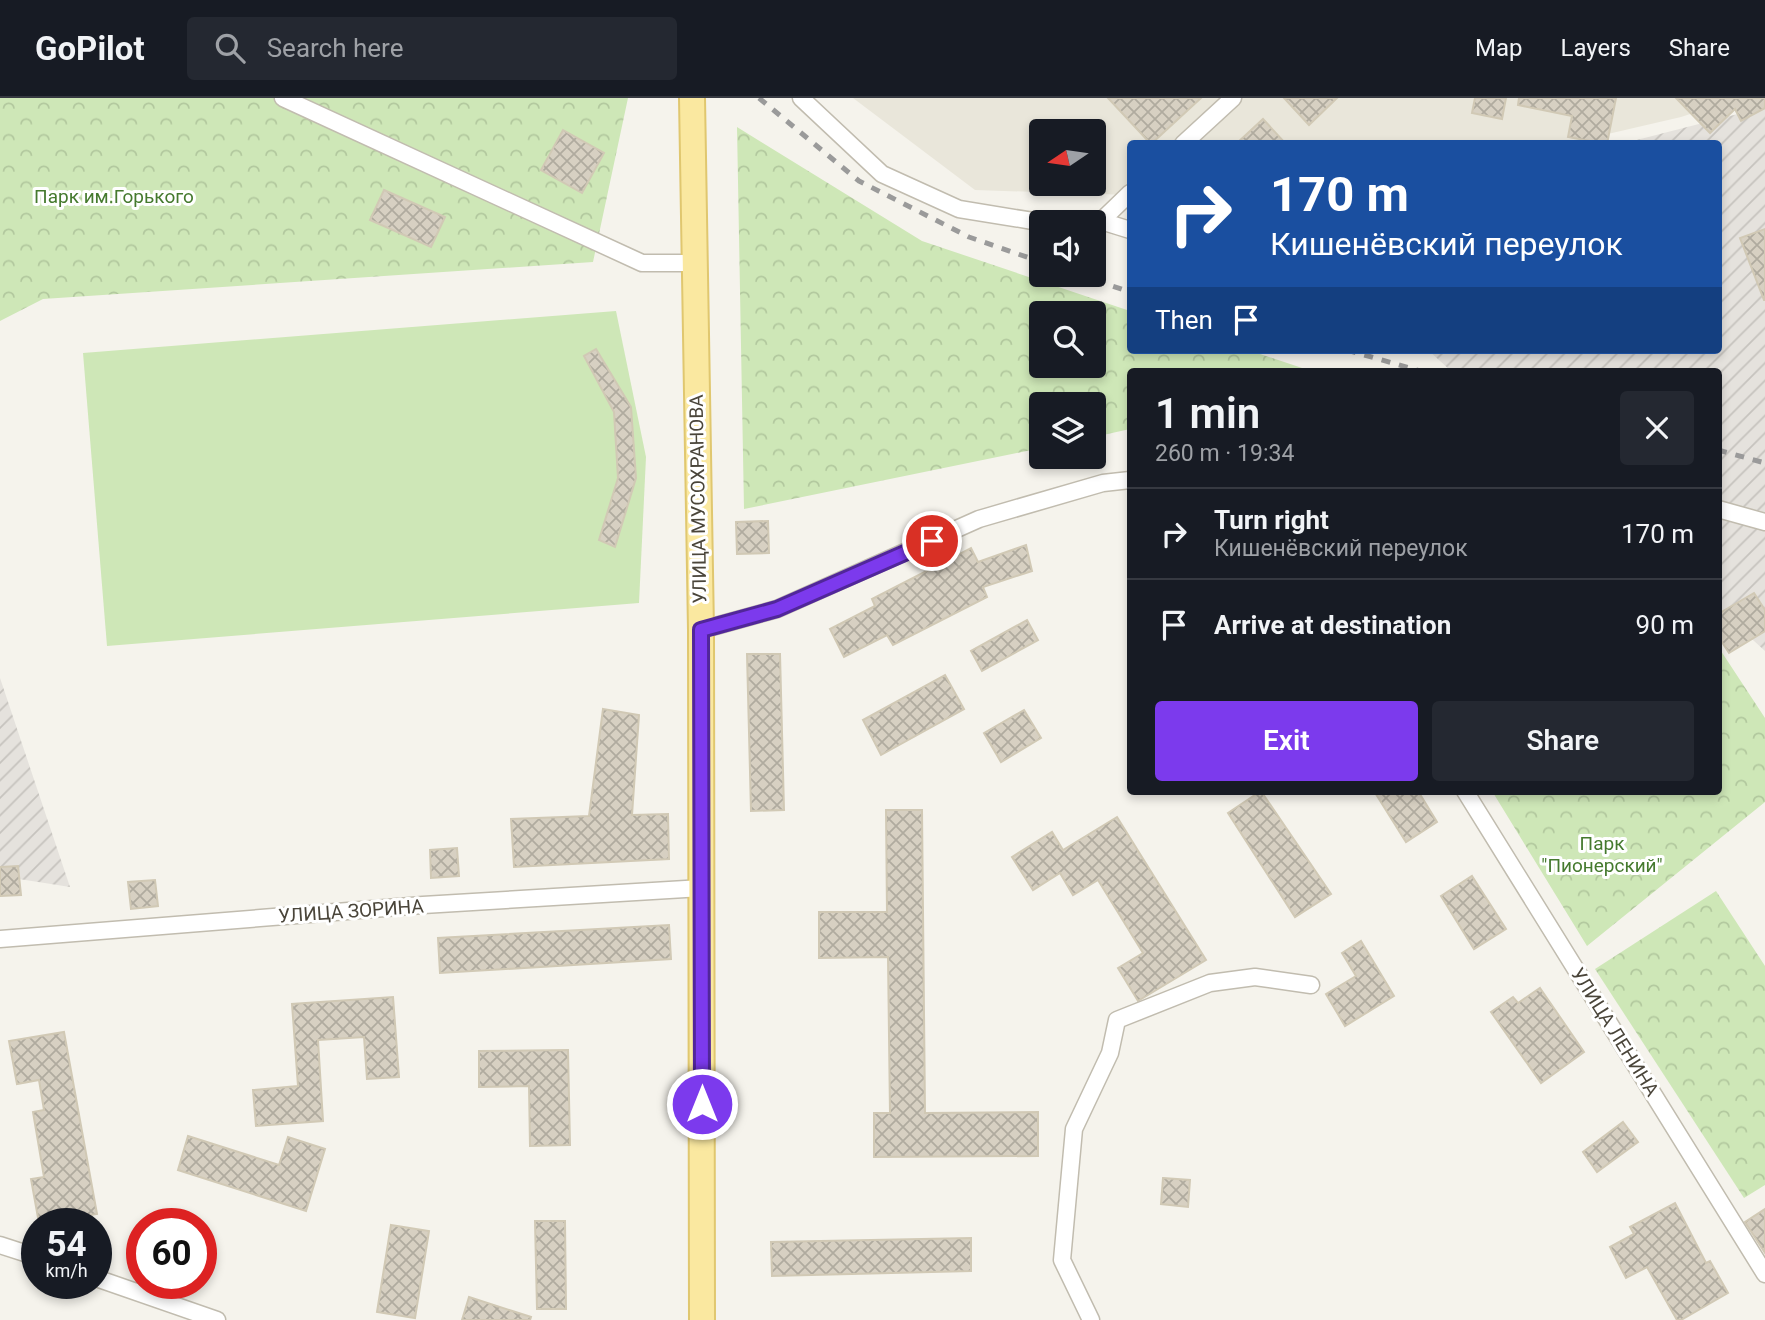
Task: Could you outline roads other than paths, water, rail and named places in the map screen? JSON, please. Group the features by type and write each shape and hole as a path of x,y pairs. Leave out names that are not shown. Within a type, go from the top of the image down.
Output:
{"main road":[{"name":"УЛИЦА МУСОХРАНОВА","path":"692,98 701,630 702,1320"}],"street":[{"path":"282,98 642,263 693,263"},
{"path":"802,98 882,174 959,209 1029,220"},
{"path":"1187,140 1233,98"},
{"path":"1106,216 1127,196"},
{"path":"1106,223 1127,229"},
{"path":"701,630 777,609 979,519 1103,483 1127,480"},
{"path":"1722,510 1765,522"},
{"name":"УЛИЦА ЛЕНИНА","path":"1467,795 1765,1274"},
{"name":"УЛИЦА ЗОРИНА","path":"0,939 367,909 702,888"},
{"path":"1091,1320 1062,1260 1063,1247 1074,1129 1110,1053 1117,1020 1210,982 1255,977 1311,985"},
{"path":"0,1245 21,1252"},
{"path":"112,1284 217,1320"}],"railway":[{"path":"759,98 859,181 969,237 1029,258"},
{"path":"1106,284 1127,291"},
{"path":"1361,354 1410,368"},
{"path":"1722,451 1765,463"}],"park label":[{"name":"Парк им.Горького","path":"114,196"},
{"name":"Парк \"Пионерский\"","path":"1602,854"}]}
